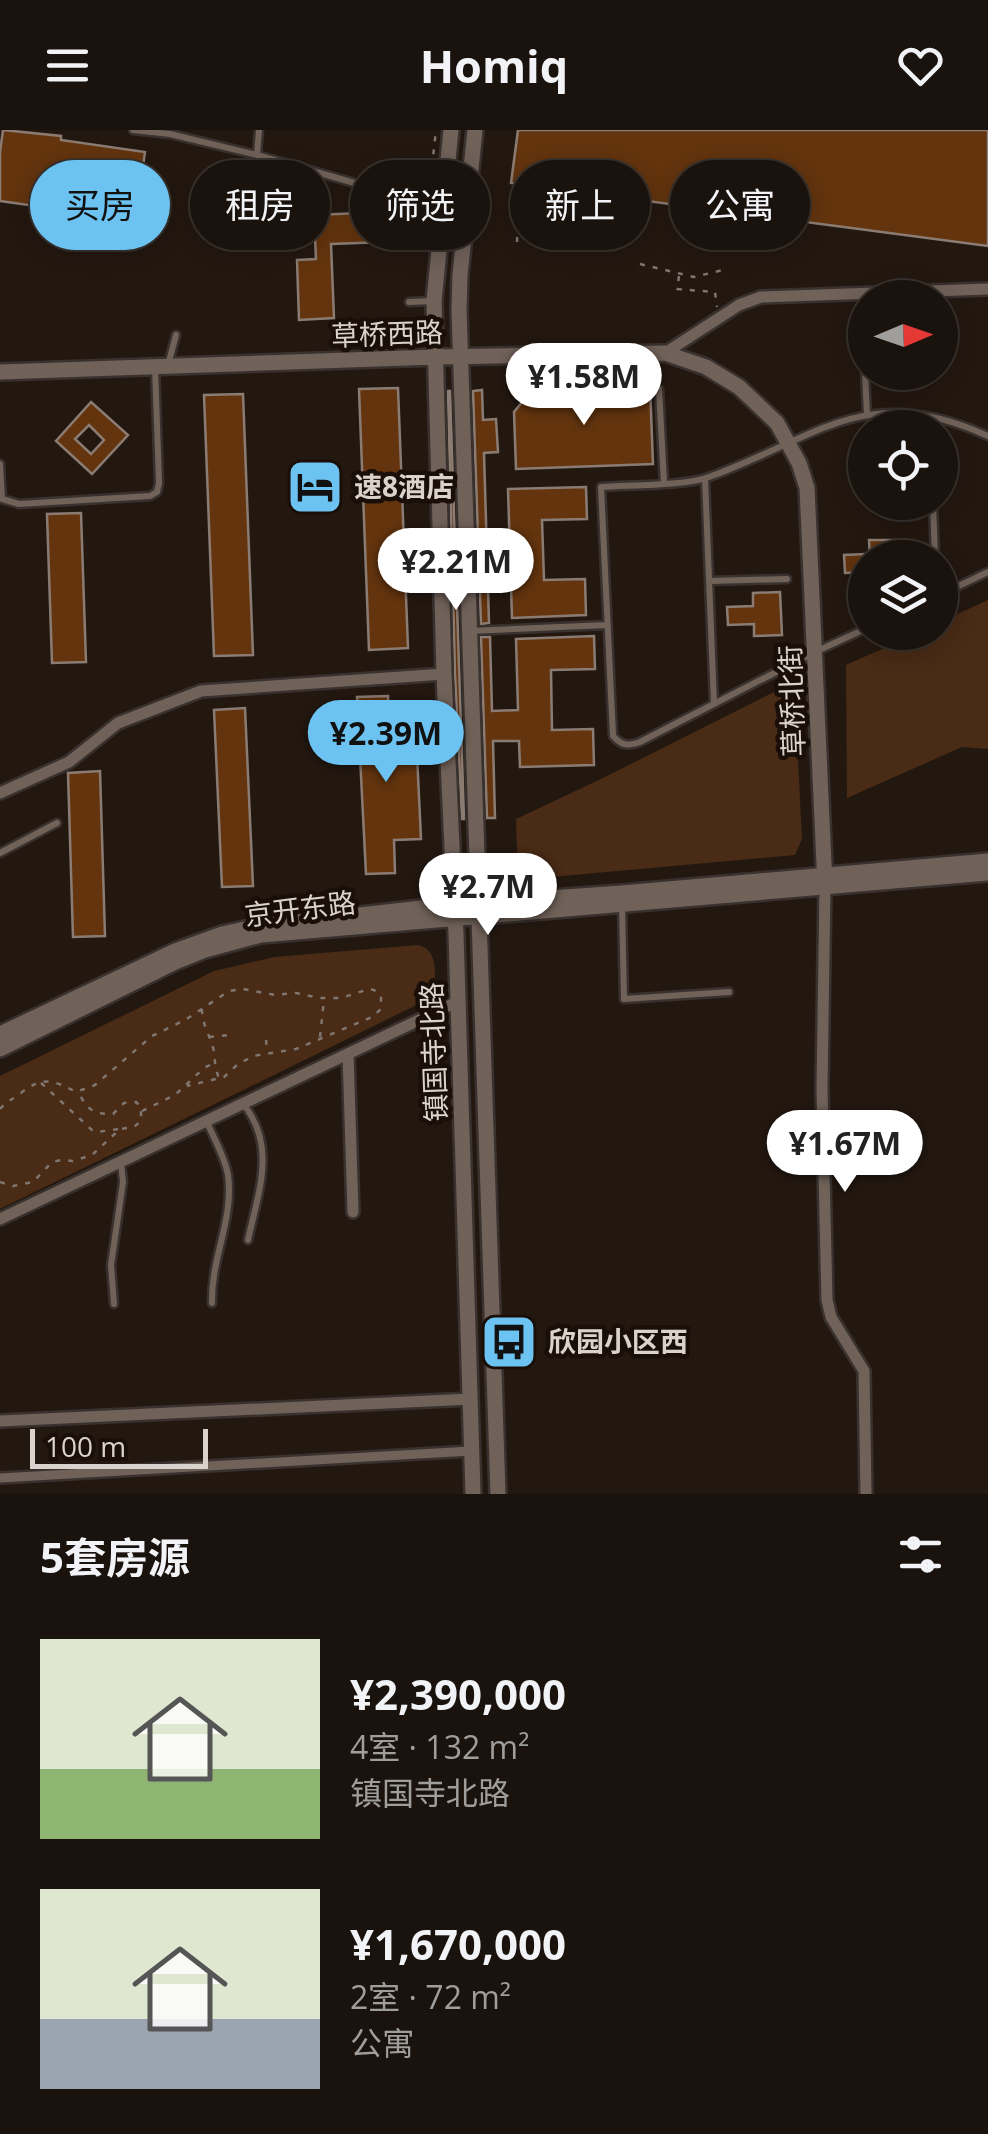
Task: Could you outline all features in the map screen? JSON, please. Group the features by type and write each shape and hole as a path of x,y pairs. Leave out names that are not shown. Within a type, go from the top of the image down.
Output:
{"street":[{"name":"镇国寺北路","path":"449,160 452,130"},
{"name":"镇国寺北路","path":"475,130 460,275 460,356 498,1494"},
{"name":"镇国寺北路","path":"439,250 434,301 444,674 473,1494"},
{"path":"958,290 988,289"},
{"path":"665,353 738,304 762,297 848,294"},
{"name":"草桥西路","path":"0,372 665,353 706,367 739,386 777,424 799,463 810,513"},
{"name":"草桥北街","path":"810,513 824,880"},
{"path":"0,793 69,762 118,724 202,690 444,674"},
{"name":"京开东路","path":"0,1050 176,962 261,935 455,912 824,880 988,861"},
{"name":"京开东路","path":"824,880 988,872"},
{"path":"824,880 822,1089 827,1300 831,1317 864,1370 866,1494"},
{"name":"京开东路","path":"0,1034 175,951 222,934 295,920 455,912"},
{"path":"0,1219 458,1002"},
{"path":"348,1054 353,1212"},
{"path":"0,1421 471,1399"},
{"path":"0,1478 472,1451"}],"lane":[{"path":"133,130 170,134 257,154 350,181"},
{"path":"257,154 259,130"},
{"path":"409,302 434,301"},
{"path":"0,464 2,499 19,504 150,496 157,492 161,366 176,335"},
{"path":"659,390 664,483"},
{"path":"848,420 824,426 705,479 602,487 614,736 630,746 640,742 848,637"},
{"path":"958,426 988,436"},
{"path":"705,479 714,704"},
{"path":"958,586 988,572"},
{"path":"709,581 787,578"},
{"path":"468,631 607,624"},
{"path":"0,853 58,824"},
{"path":"622,899 624,999 729,992"},
{"path":"244,1104 257,1121 263,1158 248,1240"},
{"path":"206,1121 228,1171 229,1209 214,1264 212,1303"},
{"path":"114,1304 111,1265 123,1182 121,1162"}],"path":[{"path":"433,160 436,130"},
{"path":"640,264 694,276 727,268"},
{"path":"680,275 677,289 716,292 719,318"},
{"path":"78,1092 95,1085 152,1036 236,989 325,998 342,998 369,989 379,992 382,1009 372,1017 296,1050 267,1052 244,1060 219,1078 186,1086"},
{"path":"320,1038 325,998"},
{"path":"202,1008 202,1021 214,1050 219,1078"},
{"path":"208,1037 229,1035"},
{"path":"266,1040 267,1052"},
{"path":"142,1111 175,1095 214,1063"},
{"path":"0,1109 27,1088 41,1082 56,1082 78,1092 86,1108 98,1113 113,1114 133,1101 142,1111 141,1121 138,1126 96,1132 41,1082"},
{"path":"0,1182 13,1186 33,1182 52,1162 73,1161 92,1154 120,1129"}],"shaded area":[{"path":"988,600 988,749 962,747 847,798 846,665 880,650 958,650 958,614"},
{"path":"794,682 802,839 795,855 518,880 516,819"},
{"path":"418,945 433,958 435,996 0,1209 0,1076 214,971 274,957"}],"building":[{"path":"3,130 145,152 144,160 30,160 30,205 0,201"},
{"path":"518,130 988,130 988,246 810,222 810,160 670,160 670,204 650,201 650,160 514,160"},
{"path":"350,213 350,243 331,244 334,318 299,320 297,260 316,259 316,250 330,250 330,214"},
{"path":"650,386 653,464 516,469 514,412 532,390"},
{"path":"398,388 408,648 369,650 359,389"},
{"path":"482,390 483,420 496,419 498,452 484,453 489,623 481,624 473,391"},
{"path":"450,391 464,819 455,674"},
{"path":"243,394 253,655 214,656 204,395"},
{"path":"91,402 128,435 92,474 56,441","holes":["89,425 104,440 91,454 75,439"]},
{"path":"586,487 587,519 542,520 544,580 585,579 586,615 512,618 508,489"},
{"path":"81,513 86,662 52,663 47,514"},
{"path":"844,555 848,555 848,573 845,573"},
{"path":"780,592 782,635 754,636 754,624 728,625 727,607 753,606 753,593"},
{"path":"594,636 595,669 551,670 552,730 593,729 594,765 520,767 519,741 493,741 495,818 487,818 481,637 490,637 492,711 518,710 516,639"},
{"path":"388,696 390,734 416,733 421,839 394,840 395,873 366,874 357,697"},
{"path":"245,708 253,886 222,887 214,710"},
{"path":"100,771 105,936 73,937 68,773"}],"place":[{"name":"速8酒店","path":"315,487"},
{"name":"欣园小区西","path":"509,1342"}]}
